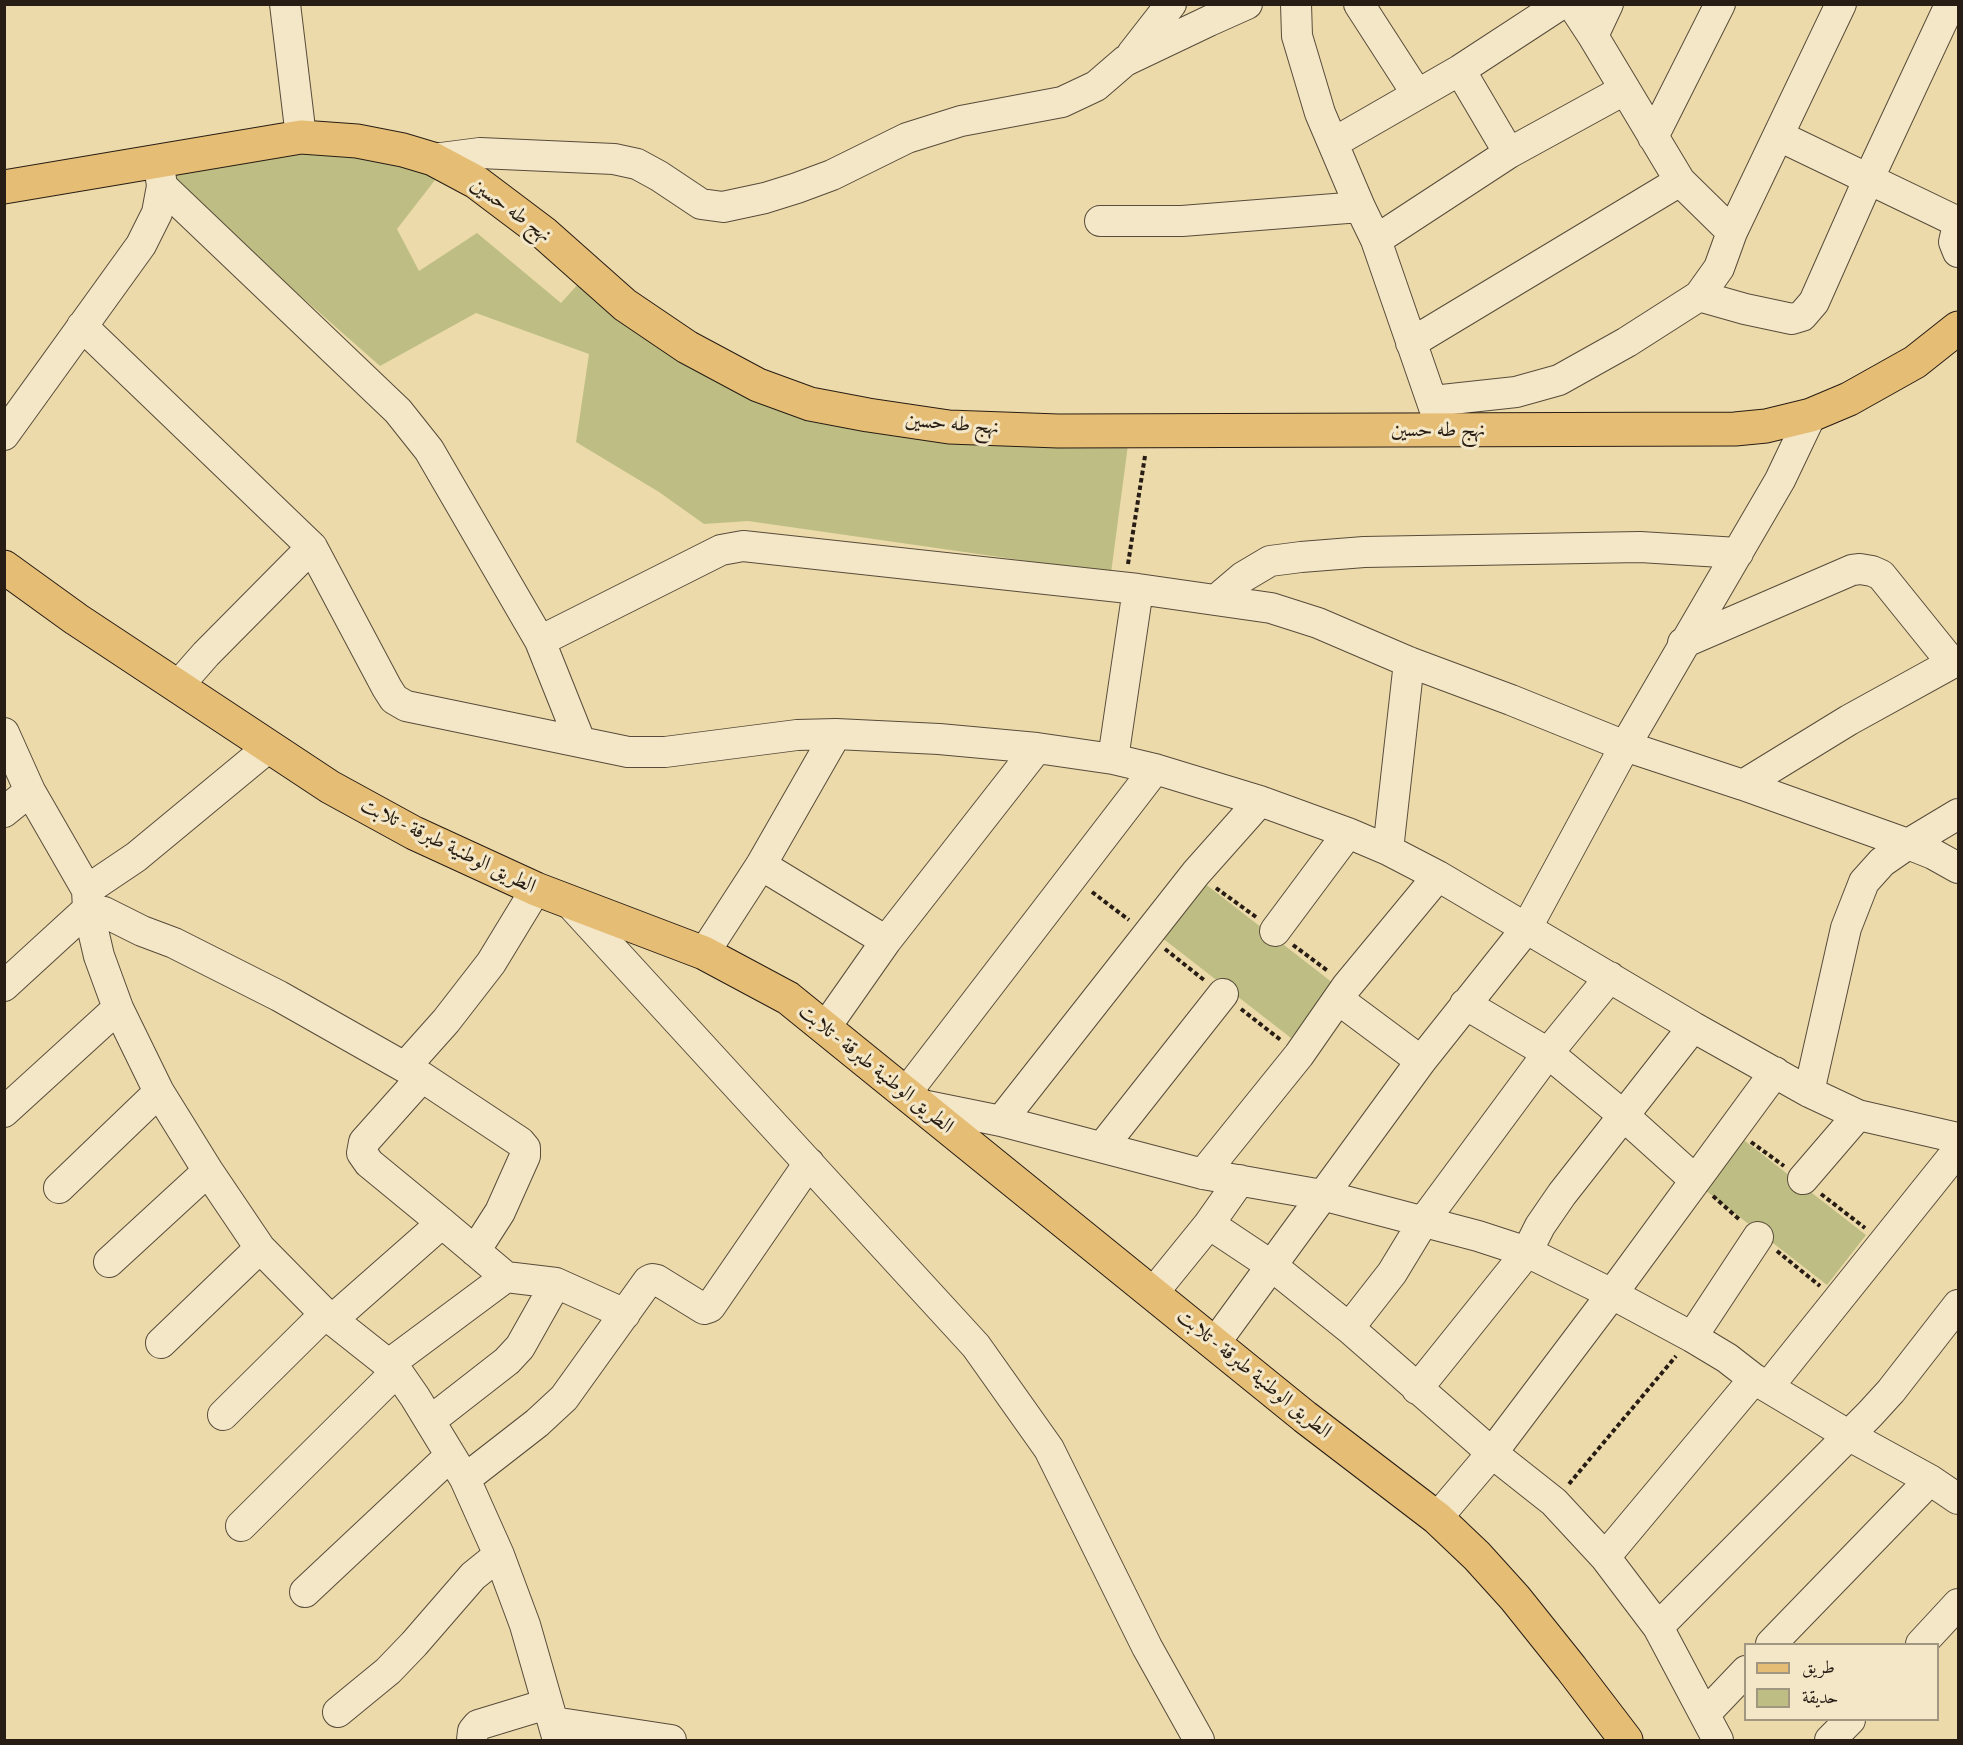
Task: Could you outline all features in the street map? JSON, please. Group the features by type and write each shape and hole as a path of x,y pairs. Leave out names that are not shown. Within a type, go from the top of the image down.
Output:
{"main road":[{"name":"نهج طه حسين","path":"4,187 160,173 301,137 357,141 403,150 433,159 476,182 545,234 625,305 687,347 758,385 810,404 868,416 949,427 1058,431 1149,429 1437,416 1735,429 1766,426 1810,415 1849,399 1914,362 1959,328"},
{"name":"الطريق الوطنية طبرقة - تلابت","path":"4,567 76,619 330,787 404,827 536,889 704,954 788,998 1305,1417 1437,1518 1477,1556 1515,1598 1626,1740"}],"street":[{"path":"285,4 301,137"},
{"path":"433,159 480,153 614,159 637,164 701,204 723,207 797,188 832,175 907,138 961,121 1062,102 1096,86 1125,61 1171,4"},
{"path":"1125,61 1247,4"},
{"path":"1296,4 1297,36 1308,78 1333,143 1376,240 1437,416 1558,380 1628,342 1699,296 1719,268 1732,232 1841,4"},
{"path":"1359,4 1417,94"},
{"path":"1333,143 1460,70 1561,4"},
{"path":"1572,4 1680,181 1732,232"},
{"path":"1593,36 1608,4"},
{"path":"1653,137 1719,4"},
{"path":"1699,296 1773,316 1792,319 1802,316 1814,302 1825,282 1869,178 1952,10"},
{"path":"1460,70 1509,153"},
{"path":"1376,240 1509,153 1624,90"},
{"path":"1779,136 1959,223 1954,242 1959,252"},
{"path":"4,435 141,245 157,213 160,173"},
{"path":"160,173 398,411 429,450 540,641 580,741"},
{"path":"1411,343 1680,181"},
{"path":"1100,221 1182,221 1360,207"},
{"path":"82,326 312,547 394,699 406,706 628,752 665,752 797,735 836,734 939,739 1037,748 1113,759 1155,769 1260,801 1388,850 1438,876 1693,1027 1809,1092 1858,1115 1959,1138"},
{"path":"1215,1343 1421,1061 1526,929 1625,746 1780,480 1810,415"},
{"path":"540,641 721,550 743,546 1131,589 1271,608 1318,623 1409,662 1625,746 1908,844 1934,854 1959,868"},
{"path":"177,687 206,654 312,547"},
{"path":"1216,600 1243,577 1269,561 1301,556 1364,552 1640,547 1738,553"},
{"path":"1683,644 1852,570 1860,569 1881,575 1955,661 1849,720 1743,785"},
{"path":"1113,759 1131,589"},
{"path":"1388,850 1409,662"},
{"path":"704,954 760,865 836,734"},
{"path":"4,986 88,900 268,747"},
{"path":"825,1028 886,941 1037,748"},
{"path":"8,750 88,900 99,956 118,1008 159,1092 208,1171 260,1248 329,1316 393,1368 430,1421 458,1467 499,1555 525,1625 553,1722"},
{"path":"1155,769 1073,877 914,1099 1203,1173 1322,1196 1478,1236 1527,1252 1692,1337 1727,1358 1761,1383 1959,1498"},
{"path":"4,813 30,791"},
{"path":"1001,1121 1196,873 1260,801"},
{"path":"1809,1092 1846,928 1864,882 1882,861 1959,814"},
{"path":"1275,931 1348,833"},
{"path":"760,865 886,941"},
{"path":"1203,1173 1299,1055 1347,986 1438,876"},
{"path":"536,889 491,963 446,1021 364,1142 362,1153 369,1163 506,1278 556,1283 625,1314"},
{"path":"88,900 104,912 142,931 174,943 279,996 413,1072 520,1142 525,1148 525,1156 500,1212 475,1251"},
{"path":"568,901 976,1346 1049,1449 1147,1647 1199,1740"},
{"path":"1348,1328 1392,1273 1423,1222 1548,1053 1610,977"},
{"path":"1103,1146 1222,994"},
{"path":"1339,1000 1421,1061"},
{"path":"1465,1004 1548,1053 1695,1180"},
{"path":"4,1112 118,1008"},
{"path":"1417,1389 1527,1252 1540,1226 1562,1194 1693,1027"},
{"path":"1437,1518 1492,1453 1775,1072"},
{"path":"59,1188 159,1092"},
{"path":"1803,1179 1858,1115"},
{"path":"1605,1557 1761,1383 1959,1150"},
{"path":"304,1592 458,1467 537,1423 564,1398 648,1281 652,1279 704,1309 710,1307 809,1163"},
{"path":"109,1262 208,1171"},
{"path":"1153,1293 1209,1224 1240,1180"},
{"path":"223,1415 329,1316 442,1223"},
{"path":"1209,1224 1272,1266 1348,1328 1492,1453 1554,1502 1605,1557 1658,1627 1718,1740"},
{"path":"1692,1337 1758,1236"},
{"path":"161,1343 260,1248"},
{"path":"241,1526 393,1368 506,1278"},
{"path":"430,1421 507,1361 520,1347 556,1283"},
{"path":"1658,1627 1891,1391 1959,1305"},
{"path":"1773,1643 1930,1480"},
{"path":"338,1712 388,1671 473,1576 499,1555"},
{"path":"1922,1643 1959,1604"},
{"path":"1704,1714 1744,1673"},
{"path":"1830,1740 1848,1721"},
{"path":"472,1740 473,1731 478,1725 553,1722 671,1740"}],"path":[{"path":"1131,589 1149,429"},
{"path":"1073,877 1299,1055"},
{"path":"1554,1502 1692,1337"}],"green space":[{"path":"302,142 442,171 397,229 419,271 477,233 561,303 579,283 763,394 1128,445 1111,573 748,521 704,524 659,492 576,442 589,354 476,313 380,366 170,181 172,159"},
{"path":"1195,876 1333,983 1291,1038 1152,930"},
{"path":"1731,1130 1866,1235 1827,1285 1692,1180"}]}
